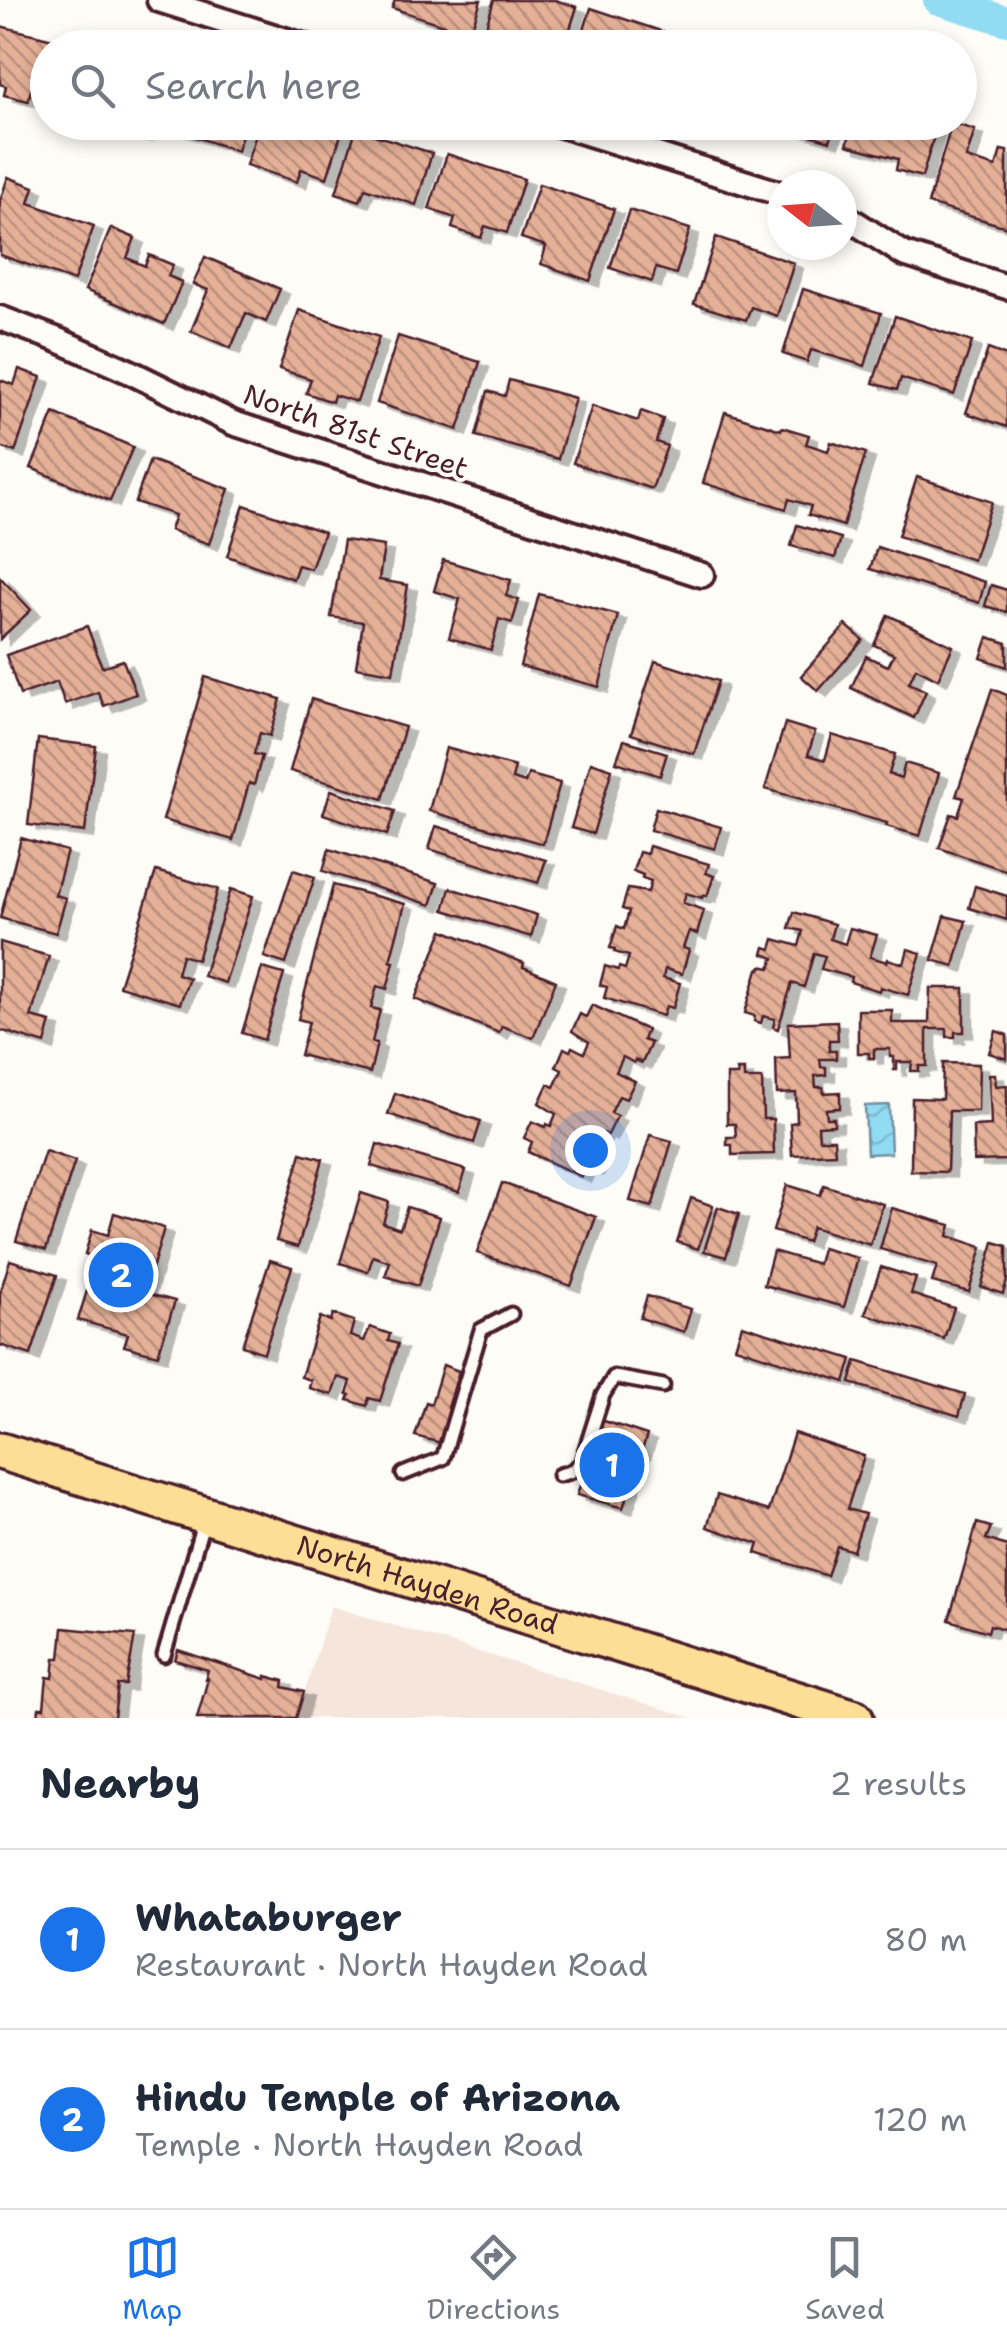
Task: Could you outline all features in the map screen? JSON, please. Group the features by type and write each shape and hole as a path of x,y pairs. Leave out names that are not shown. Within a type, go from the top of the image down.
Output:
{"main road":[{"name":"North Hayden Road","path":"0,1451 855,1718"}],"street":[{"path":"159,0 254,30"},
{"path":"609,140 767,189"},
{"path":"857,224 904,254 1007,286"},
{"name":"North 81st Street","path":"0,318 58,340 232,423 702,575"}],"lane":[{"path":"403,1474 443,1458 481,1330 512,1314"},
{"path":"560,1475 581,1464 602,1395 614,1377 664,1386"},
{"path":"164,1655 205,1516"}],"shaded area":[{"path":"331,1606 692,1718 297,1718"}],"water":[{"path":"889,1105 891,1153 867,1154 865,1106"}],"building":[{"path":"395,0 481,0 471,30 458,30 392,8"},
{"path":"494,0 555,0 577,7 570,30 485,30"},
{"path":"591,8 658,30 584,30"},
{"path":"0,26 30,33 28,101 4,95 6,86 0,84"},
{"path":"204,140 240,140 237,151"},
{"path":"254,140 339,140 327,178 301,169 297,182 246,165"},
{"path":"353,140 391,140 432,153 416,205 365,188 360,201 336,193"},
{"path":"848,140 933,140 922,177 896,170 898,159 847,145"},
{"path":"947,140 972,140 966,158 996,167 1001,150 1007,151 1007,227 928,204"},
{"path":"447,154 524,179 507,233 485,226 481,238 452,228 455,218 429,209"},
{"path":"8,177 34,187 29,203 94,226 74,281 0,255 0,201"},
{"path":"539,184 614,209 590,281 541,264 546,246 521,238"},
{"path":"629,210 690,229 676,274 656,268 652,282 610,268"},
{"path":"111,228 135,238 127,258 145,266 149,255 173,265 168,276 182,282 164,324 85,290"},
{"path":"716,237 767,254 767,260 794,263 777,316 751,307 746,320 694,304"},
{"path":"205,257 280,289 266,322 246,313 231,348 191,331 208,290 193,284"},
{"path":"803,289 881,313 865,366 811,350 807,362 783,354"},
{"path":"299,310 379,337 357,402 334,395 332,402 306,393 311,379 279,369"},
{"path":"895,316 972,342 954,395 901,378 897,390 873,383"},
{"path":"398,336 480,362 458,430 377,403"},
{"path":"988,349 1007,356 1007,427 966,413"},
{"path":"19,369 41,377 15,452 0,447 0,380 14,385"},
{"path":"509,380 575,398 558,459 476,436 488,391 505,396"},
{"path":"592,406 638,421 641,411 663,419 656,442 667,446 652,489 573,463"},
{"path":"725,412 809,435 806,444 828,451 831,442 866,453 843,526 808,515 811,506 789,499 786,509 703,483"},
{"path":"54,413 133,447 110,501 31,468"},
{"path":"150,460 229,489 209,544 170,530 175,515 135,502"},
{"path":"917,477 992,502 973,560 898,536"},
{"path":"244,505 324,532 311,569 298,565 293,579 227,556"},
{"path":"797,525 841,538 835,558 791,546"},
{"path":"344,540 384,546 379,580 408,585 393,673 356,667 363,622 331,617"},
{"path":"877,547 985,582 979,603 870,569"},
{"path":"443,560 511,580 506,596 519,600 512,623 499,619 491,650 449,638 460,599 434,591"},
{"path":"0,577 31,610 0,639"},
{"path":"991,585 1007,590 1007,612 985,606"},
{"path":"539,594 618,615 599,687 520,666"},
{"path":"888,615 953,646 938,679 916,668 909,683 926,691 914,718 851,688 866,656 888,666 894,654 874,645"},
{"path":"846,625 863,640 818,691 801,676"},
{"path":"87,626 102,667 123,660 136,694 104,706 98,692 65,704 57,682 20,695 6,655"},
{"path":"988,637 1007,643 1007,667 981,658"},
{"path":"655,661 718,681 694,754 631,734"},
{"path":"205,677 281,699 270,736 260,733 254,754 262,756 254,785 249,783 233,840 163,820"},
{"path":"992,689 1007,695 1007,871 939,848 951,814 958,816 964,798 956,796"},
{"path":"311,699 405,727 383,799 290,771"},
{"path":"785,723 815,732 808,755 825,760 832,735 895,754 889,774 901,778 905,763 939,773 920,836 765,789"},
{"path":"38,739 96,746 85,832 28,825"},
{"path":"624,740 667,753 660,776 616,762"},
{"path":"446,748 515,767 512,779 525,783 528,774 560,783 543,844 429,811"},
{"path":"591,762 612,769 593,834 571,828"},
{"path":"331,790 395,811 387,835 323,814"},
{"path":"656,808 721,827 715,849 650,830"},
{"path":"436,826 546,860 538,883 429,849"},
{"path":"21,838 67,851 55,895 66,898 56,933 0,918"},
{"path":"649,846 709,864 706,873 714,876 707,896 686,893 683,903 704,910 697,934 689,931 683,948 689,950 682,974 665,969 663,978 680,983 673,1008 666,1006 663,1016 604,998 607,987 600,985 605,966 625,969 629,956 610,948 617,926 624,929 629,911 622,909 628,889 648,892 651,881 633,871 639,852 647,854"},
{"path":"329,849 438,883 431,905 323,871"},
{"path":"293,870 315,877 286,964 264,957"},
{"path":"156,871 218,889 197,960 182,955 177,974 189,978 180,1004 119,986"},
{"path":"333,885 405,904 387,989 377,986 371,1008 380,1010 370,1073 300,1055 309,1022 298,1019"},
{"path":"975,886 1007,896 1007,920 969,908"},
{"path":"450,888 537,915 531,937 444,910"},
{"path":"231,889 253,896 225,983 203,976"},
{"path":"794,912 834,924 830,939 845,944 850,928 877,935 870,957 904,964 908,949 921,953 908,995 850,982 851,977 821,969 825,956 814,953 804,987 792,983 778,1029 773,1027 775,1019 763,1016 761,1023 754,1021 755,1016 745,1013 758,969 770,968 774,958 763,954 765,947 771,949 774,939 799,946 803,931 789,928"},
{"path":"945,916 966,921 954,966 932,960"},
{"path":"443,930 524,963 523,967 556,981 533,1038 502,1026 499,1033 415,999"},
{"path":"0,942 49,956 31,1017 51,1022 45,1044 0,1030"},
{"path":"262,968 284,974 264,1040 242,1033"},
{"path":"930,988 964,988 964,1032 947,1037 947,1029 927,1029 927,1066 911,1071 912,1062 897,1062 894,1070 890,1049 874,1049 874,1058 869,1058 869,1053 858,1053 858,1010 892,1010 892,1023 929,1023"},
{"path":"592,1005 647,1030 643,1040 651,1043 642,1063 623,1057 616,1072 635,1081 626,1099 619,1096 611,1113 617,1116 608,1135 591,1131 586,1145 602,1153 594,1170 587,1167 582,1177 528,1152 532,1142 524,1138 532,1121 551,1126 556,1114 539,1103 548,1084 554,1087 562,1070 556,1067 564,1048 584,1053 589,1042 572,1031 580,1014 586,1017"},
{"path":"837,1021 838,1040 829,1040 829,1051 836,1051 836,1059 820,1059 826,1075 815,1076 816,1087 823,1087 824,1093 840,1092 840,1108 826,1109 827,1118 834,1118 834,1125 818,1126 819,1139 834,1139 835,1153 792,1155 790,1123 797,1122 796,1093 777,1094 776,1059 790,1058 788,1023"},
{"path":"996,1031 1007,1035 1007,1059 989,1053"},
{"path":"943,1063 979,1064 978,1111 949,1111 947,1172 911,1171 912,1098 942,1099"},
{"path":"737,1070 744,1070 744,1079 762,1079 763,1119 773,1119 774,1154 732,1155 732,1145 727,1145 727,1137 736,1137 735,1124 727,1124 727,1075 738,1075"},
{"path":"989,1074 995,1074 996,1086 1007,1085 1007,1160 974,1161 973,1126 991,1125"},
{"path":"395,1093 481,1121 474,1143 388,1114"},
{"path":"650,1135 672,1141 652,1207 630,1201"},
{"path":"377,1144 466,1170 459,1192 371,1166"},
{"path":"45,1151 75,1161 46,1250 16,1241"},
{"path":"301,1153 323,1159 298,1247 276,1241"},
{"path":"502,1183 596,1217 571,1286 477,1253"},
{"path":"787,1185 820,1195 824,1185 883,1204 870,1245 812,1227 807,1242 773,1231"},
{"path":"361,1193 389,1202 383,1223 400,1229 407,1207 440,1217 418,1286 385,1276 390,1262 373,1256 368,1272 340,1263"},
{"path":"691,1198 713,1206 698,1249 677,1242"},
{"path":"718,1207 739,1214 726,1257 704,1251"},
{"path":"892,1208 951,1225 948,1236 982,1247 969,1292 932,1282 937,1266 880,1249"},
{"path":"114,1213 164,1228 145,1293 175,1301 158,1355 124,1346 128,1334 78,1320 97,1258 85,1254 92,1230 108,1235"},
{"path":"994,1242 1007,1246 1003,1294 981,1287"},
{"path":"822,1248 858,1258 844,1307 764,1285 773,1251 818,1264"},
{"path":"10,1260 57,1275 31,1355 0,1345 0,1293"},
{"path":"270,1260 292,1267 264,1353 242,1346"},
{"path":"881,1267 916,1278 911,1294 954,1308 944,1339 865,1314"},
{"path":"647,1296 691,1309 684,1332 640,1318"},
{"path":"333,1314 354,1321 350,1336 364,1341 370,1327 390,1334 388,1341 398,1344 380,1401 369,1398 367,1406 348,1400 351,1381 338,1377 332,1395 309,1388 311,1380 301,1377 320,1317 331,1321"},
{"path":"742,1325 852,1359 845,1382 735,1347"},
{"path":"856,1361 965,1394 959,1416 850,1383"},
{"path":"443,1365 459,1371 448,1408 454,1410 444,1444 415,1436 426,1402 431,1404"},
{"path":"601,1420 647,1435 623,1508 577,1495"},
{"path":"794,1433 864,1456 847,1509 865,1514 853,1551 837,1546 827,1576 756,1553 759,1544 707,1527 717,1495 769,1511"},
{"path":"977,1523 991,1527 986,1539 1007,1546 1007,1630 990,1625 988,1632 949,1620"},
{"path":"63,1628 135,1635 126,1685 118,1685 114,1718 38,1718 39,1708 44,1708 47,1677 53,1678 55,1658 60,1658"},
{"path":"178,1650 266,1679 284,1681 283,1687 304,1692 296,1718 197,1718 208,1670 175,1660"}],"waterway":[{"path":"938,0 1007,21"}],"place":[{"name":"Hindu Temple of Arizona","path":"121,1275"},
{"name":"Whataburger","path":"612,1465"}]}
